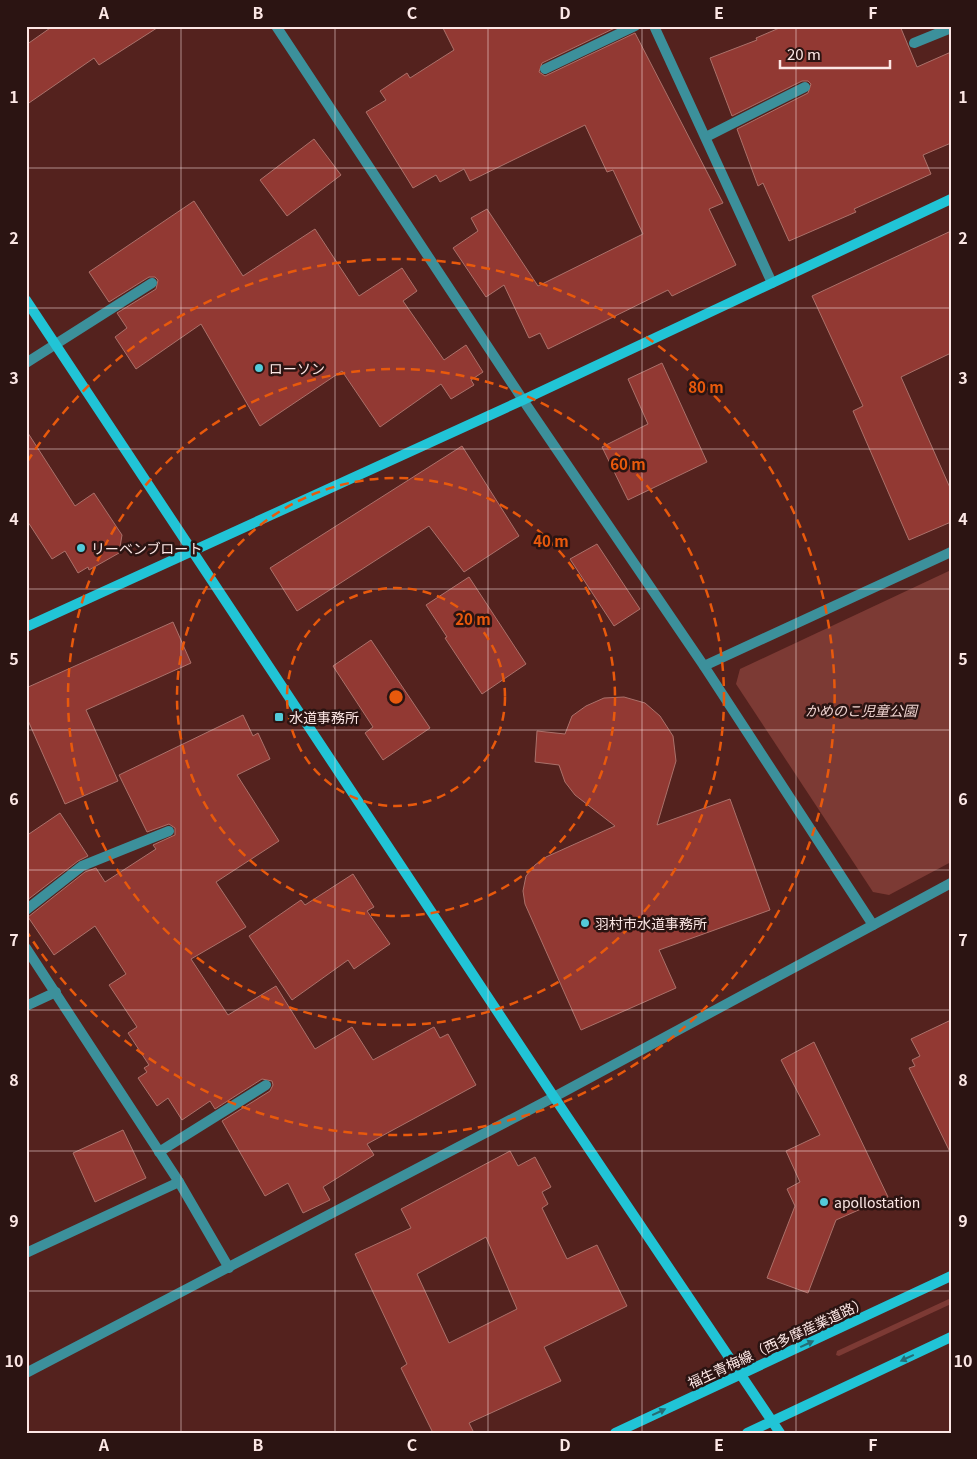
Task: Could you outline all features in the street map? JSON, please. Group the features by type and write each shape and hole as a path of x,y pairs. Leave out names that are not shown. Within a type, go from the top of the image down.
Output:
{"street":[{"path":"276,26 523,400 704,666 873,925"},
{"path":"545,69 635,26"},
{"path":"654,26 772,283"},
{"path":"914,43 951,28"},
{"path":"706,136 805,87"},
{"path":"26,627 523,400 951,199"},
{"path":"26,363 57,346 152,283"},
{"path":"26,300 554,1097 780,1433"},
{"path":"704,666 951,552"},
{"path":"26,910 82,866 168,831"},
{"path":"26,1373 554,1097 951,883"},
{"path":"26,948 179,1182 229,1268"},
{"path":"26,1006 56,992"},
{"path":"159,1152 266,1086"},
{"path":"26,1253 179,1182"},
{"name":"福生青梅線（西多摩産業道路）","path":"615,1433 951,1276"},
{"path":"747,1433 951,1337"}],"green space":[{"name":"かめのこ児童公園","path":"951,570 951,862 889,895 873,892 736,684 740,669"},
{"path":"951,1298 951,1304 839,1356 836,1355 837,1351"}],"building":[{"path":"53,26 160,26 99,65 94,58 26,105 26,45"},
{"path":"442,26 619,26 542,63 539,72 545,76 635,33 723,203 709,209 736,265 672,296 668,290 548,349 540,333 529,338 504,285 486,297 453,248 478,231 471,218 487,209 538,286 643,234 613,170 607,172 585,125 470,181 464,169 440,182 436,175 413,188 366,112 386,100 380,91 407,73 410,78 454,50"},
{"path":"784,26 900,26 917,67 951,52 951,143 923,155 931,174 854,209 856,212 789,241 763,183 758,186 737,129 808,93 811,84 808,81 802,81 732,116 710,58 757,40 756,38"},
{"path":"314,139 341,175 287,216 260,180"},
{"path":"194,201 243,276 315,229 359,296 402,268 417,291 403,301 444,360 466,345 483,372 471,380 474,385 451,399 441,384 380,427 342,371 260,426 201,324 136,369 115,337 127,328 117,313 156,289 158,280 155,277 149,277 109,302 89,272"},
{"path":"951,231 951,353 901,377 951,490 951,522 909,540 853,411 863,406 812,296"},
{"path":"662,363 707,462 628,500 602,447 648,424 628,379"},
{"path":"26,430 75,506 94,493 122,535 119,553 89,570 88,567 78,573 65,551 52,559 26,519"},
{"path":"462,446 519,536 464,572 429,526 297,611 270,568"},
{"path":"597,544 640,609 614,626 570,559"},
{"path":"469,577 526,664 482,694 426,605"},
{"path":"173,622 191,663 86,710 118,781 65,804 26,716 26,688"},
{"path":"371,640 430,728 383,760 365,733 373,727 333,666"},
{"path":"624,697 645,703 660,716 673,736 676,761 657,825 730,799 770,910 659,950 676,988 581,1030 525,904 523,891 526,876 535,865 546,857 615,826 575,795 565,782 559,765 535,762 537,731 565,734 572,716 586,706 604,698"},
{"path":"243,715 253,736 258,733 270,759 237,775 279,841 216,882 246,927 191,959 228,1015 276,986 315,1049 352,1027 373,1060 434,1027 440,1038 448,1034 476,1085 367,1144 374,1155 323,1187 330,1200 303,1213 288,1183 265,1196 222,1121 270,1091 273,1085 272,1081 262,1079 215,1109 210,1101 182,1120 168,1098 157,1106 138,1078 147,1072 144,1068 149,1065 128,1033 137,1027 109,985 126,974 95,926 54,955 28,917 85,872 96,868 105,882 156,849 153,845 175,835 175,828 169,824 147,832 119,775"},
{"path":"60,813 88,856 78,861 26,901 26,836"},
{"path":"353,874 374,907 367,911 390,944 354,969 348,960 292,1000 249,936 301,900 305,905"},
{"path":"951,1020 951,1154 909,1068 915,1066 912,1060 920,1056 911,1039"},
{"path":"814,1042 888,1197 836,1220 808,1293 767,1278 795,1206 787,1189 800,1182 786,1151 820,1135 781,1060"},
{"path":"123,1130 146,1178 95,1202 73,1153"},
{"path":"510,1151 518,1166 535,1157 551,1187 542,1192 548,1204 542,1208 567,1259 597,1245 627,1306 544,1347 561,1381 469,1423 474,1433 433,1433 401,1368 407,1364 355,1254 411,1228 401,1209","holes":["486,1237 517,1309 449,1343 417,1274"]}],"place":[{"name":"ローソン","path":"259,368"},
{"name":"リーベンブロート","path":"81,548"},
{"name":"水道事務所","path":"279,717"},
{"name":"羽村市水道事務所","path":"585,923"},
{"name":"apollostation","path":"824,1202"}]}
